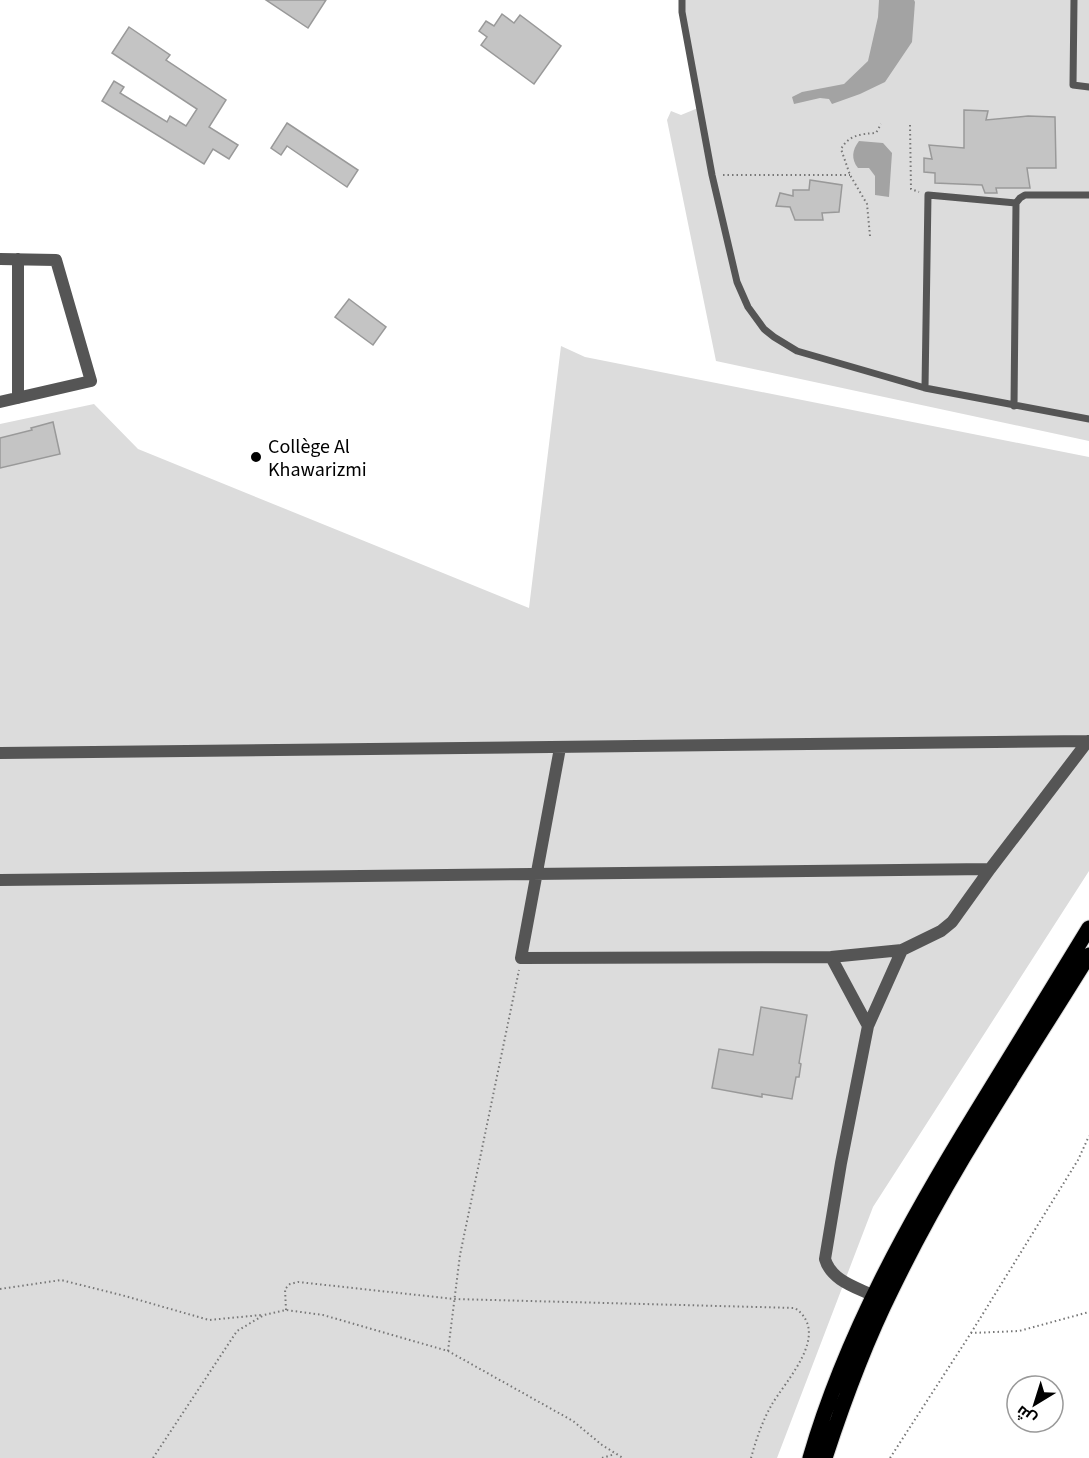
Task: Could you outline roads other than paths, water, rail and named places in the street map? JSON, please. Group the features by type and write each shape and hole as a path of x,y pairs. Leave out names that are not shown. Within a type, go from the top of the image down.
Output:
{"main road":[{"path":"810,1458 828,1404 872,1295 954,1148 1089,928"},
{"path":"825,1458 853,1377 904,1263 979,1132 1089,955"}],"street":[{"path":"0,259 56,260 91,381 0,402"},
{"path":"18,259 18,398"},
{"path":"0,753 1089,741"},
{"path":"560,748 521,958 831,957 902,950 941,931 952,922 1089,741"},
{"path":"0,880 990,869"},
{"path":"872,1295 837,1278 830,1271 825,1259 868,1026 902,950"},
{"path":"831,957 868,1026"}],"lane":[{"path":"682,0 682,12 712,175 737,282 748,307 764,329 797,351 925,388 1089,419"},
{"path":"1074,0 1073,85 1089,87"},
{"path":"925,388 928,195 1016,203"},
{"path":"1014,406 1016,203 1025,195 1089,195"}],"place":[{"name":"Collège Al Khawarizmi","path":"256,457"}]}
